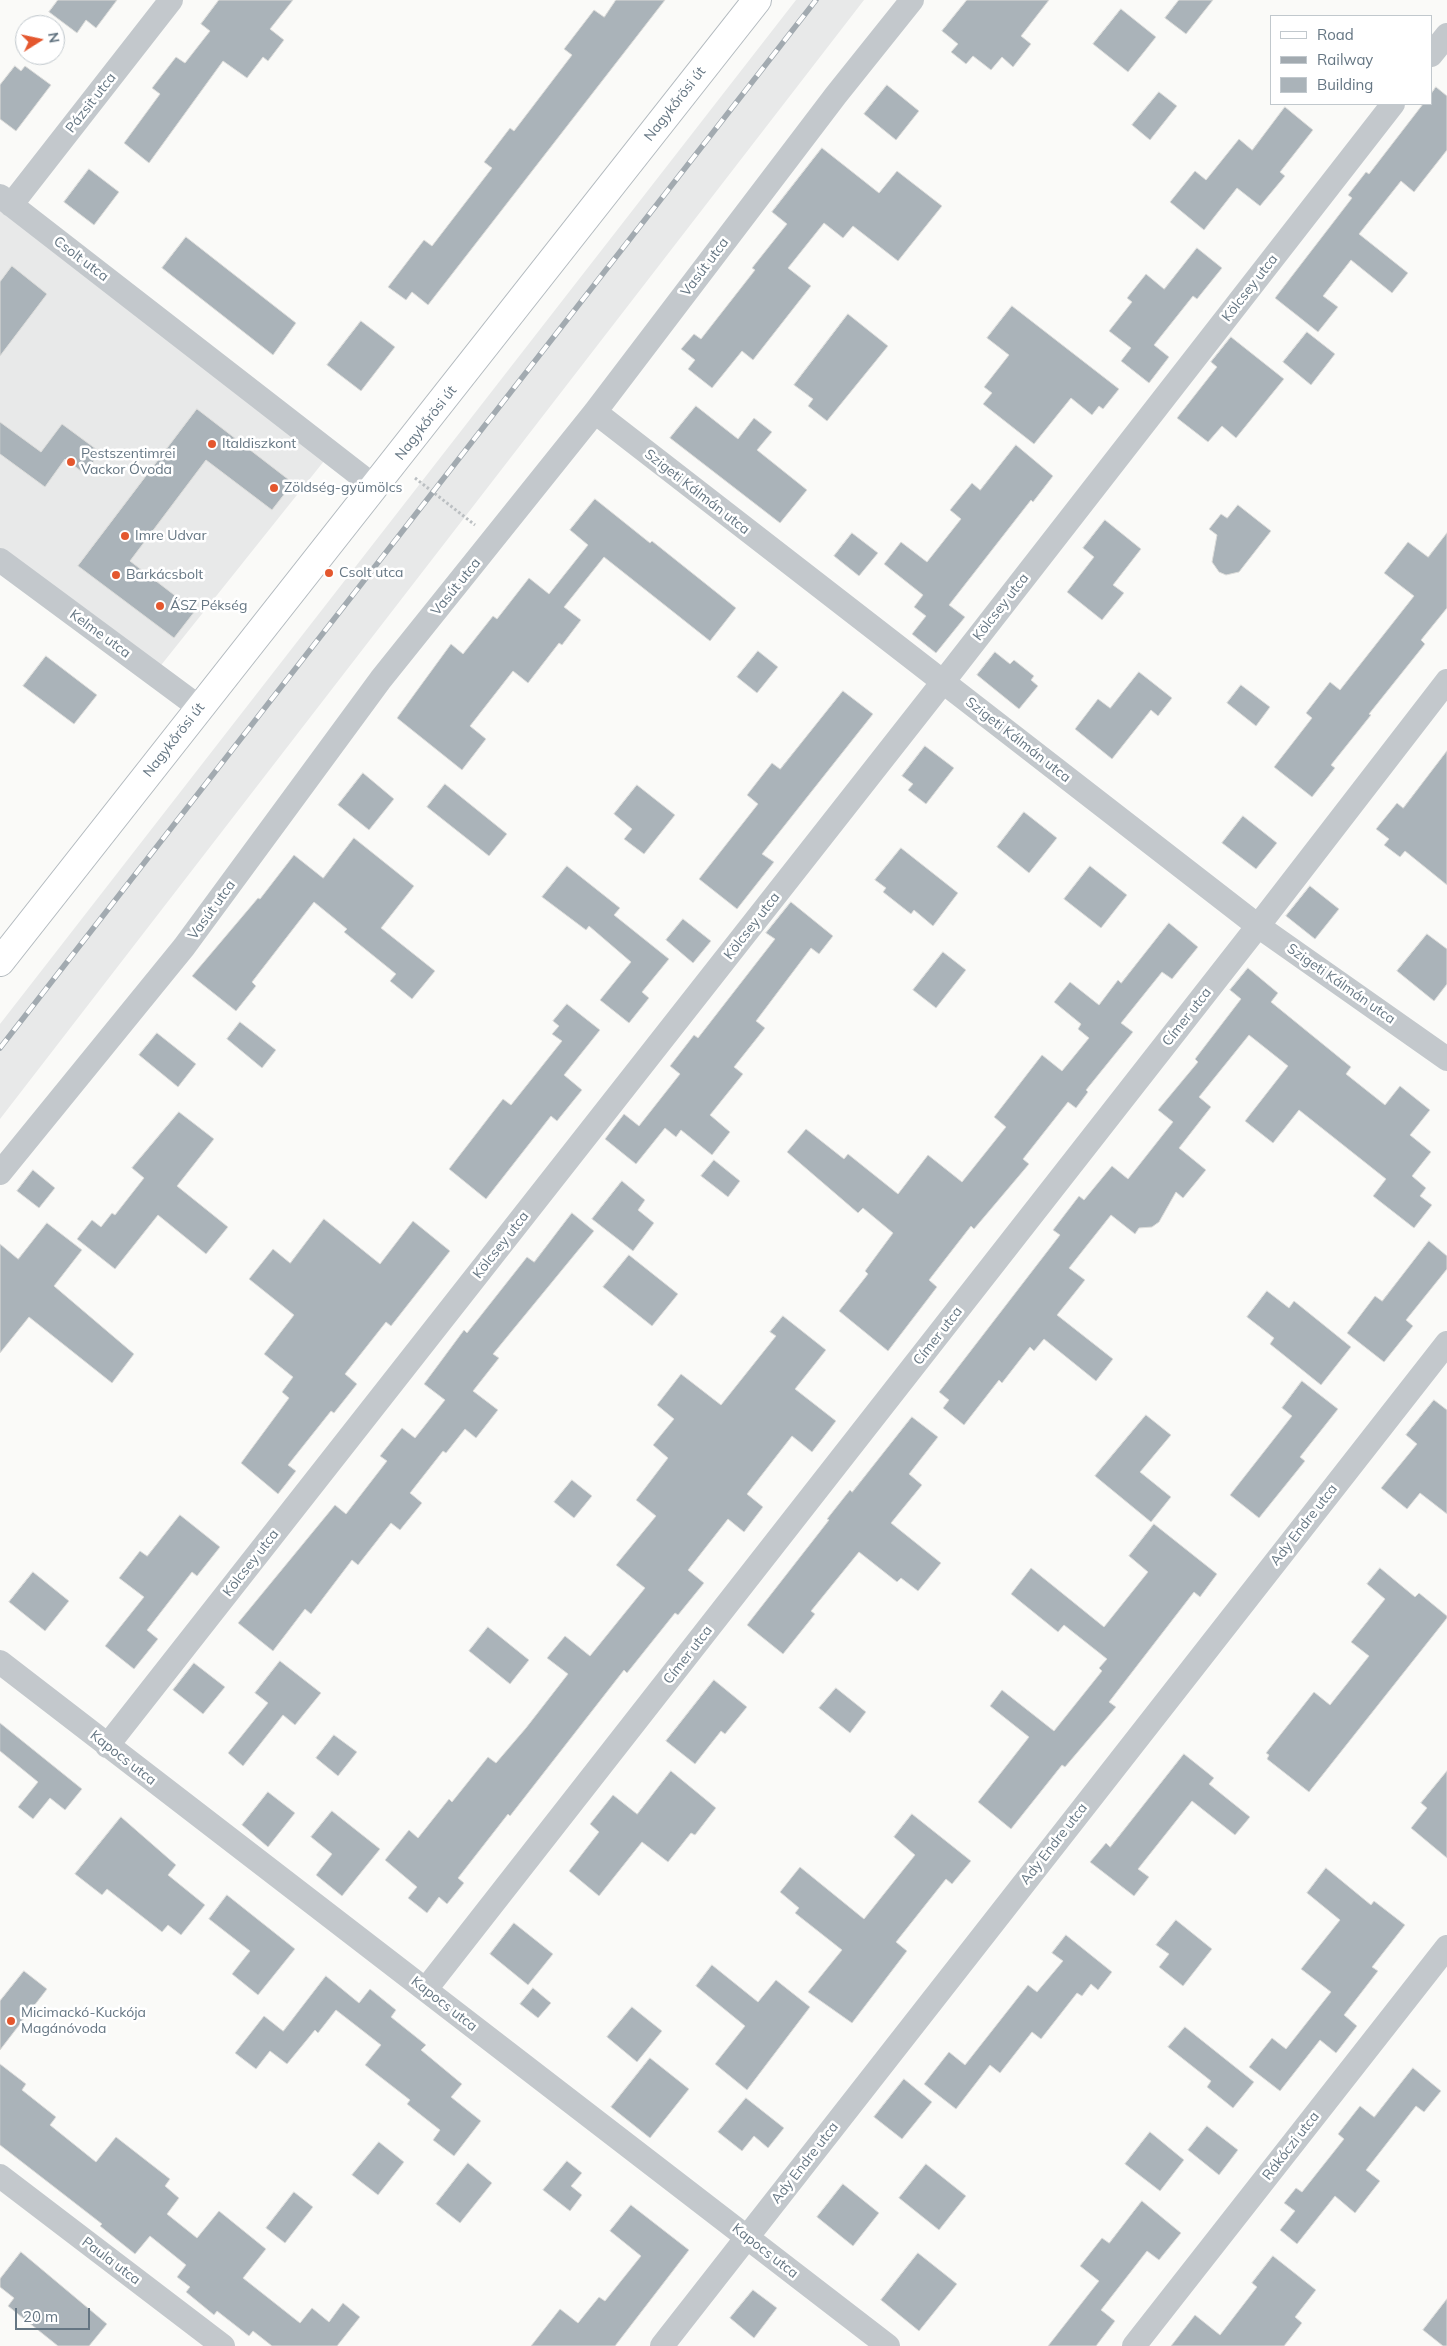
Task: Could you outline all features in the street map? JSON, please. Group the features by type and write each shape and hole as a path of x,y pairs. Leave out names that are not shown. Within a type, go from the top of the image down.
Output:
{"main road":[{"name":"Nagykőrösi út","path":"0,962 376,487 756,0"}],"street":[{"name":"Pázsit utca","path":"6,201 171,0"},
{"name":"Vasút utca","path":"0,1173 184,947 381,679 595,412 836,95 912,0"},
{"path":"1432,55 1447,35"},
{"name":"Kölcsey utca","path":"108,1746 943,682 1392,105"},
{"name":"Csolt utca","path":"6,201 228,370 376,487"},
{"name":"Szigeti Kálmán utca","path":"595,412 1258,926 1447,1059"},
{"name":"Kelme utca","path":"0,560 200,708"},
{"name":"Címer utca","path":"426,1989 1258,926 1447,681"},
{"name":"Ady Endre utca","path":"662,2346 1447,1343"},
{"name":"Kapocs utca","path":"0,1662 888,2346"},
{"name":"Rákóczi utca","path":"1134,2346 1447,1947"},
{"name":"Paula utca","path":"0,2176 223,2346"}],"path":[{"path":"408,473 476,526"}],"shaded area":[{"path":"796,0 864,0 0,1119 0,1024"},
{"path":"0,196 332,451 154,674 0,560"}],"building":[{"path":"58,0 117,0 96,28 86,20 77,33 65,24 65,15 53,15 49,12"},
{"path":"219,0 293,0 270,29 284,40 268,61 263,57 247,78 223,61 149,163 124,143 160,94 152,88 176,57 185,63 210,31 201,24"},
{"path":"616,0 665,0 428,305 412,292 406,300 388,287 424,240 432,246 492,168 484,162 510,128 514,131 572,55 564,49 594,10 604,17"},
{"path":"967,0 1049,0 1021,36 1031,44 1013,67 1002,57 991,70 973,56 966,64 951,52 958,44 942,31"},
{"path":"1179,0 1213,0 1186,34 1165,18"},
{"path":"1121,9 1156,37 1128,72 1093,44"},
{"path":"15,66 21,71 25,66 51,85 16,131 0,119 0,85"},
{"path":"887,85 919,111 896,140 864,114"},
{"path":"1436,87 1447,96 1447,150 1414,192 1401,181 1359,234 1408,273 1392,293 1351,260 1323,296 1338,307 1318,332 1275,298 1352,198 1348,195 1366,172 1369,174 1422,105 1432,105 1432,93"},
{"path":"1159,92 1177,106 1150,140 1132,125"},
{"path":"1285,107 1313,130 1280,172 1285,176 1260,206 1237,188 1204,230 1170,202 1195,171 1206,180 1239,139 1252,150"},
{"path":"822,148 879,193 897,171 942,206 898,261 853,226 843,238 824,223 788,268 811,286 753,360 742,351 712,388 688,369 695,360 681,349 694,334 701,339 755,270 752,268 787,224 772,212"},
{"path":"89,169 119,192 94,225 64,202"},
{"path":"186,237 296,323 273,355 162,268"},
{"path":"1197,248 1222,268 1197,299 1193,296 1154,345 1169,357 1149,383 1121,361 1131,348 1109,331 1132,302 1127,298 1146,274 1164,289"},
{"path":"12,266 47,294 0,356 0,282"},
{"path":"1012,306 1119,389 1103,409 1099,406 1092,415 1071,398 1034,444 983,404 992,393 984,387 1009,355 987,338"},
{"path":"848,314 888,346 827,421 808,406 813,399 794,385"},
{"path":"361,321 395,347 361,391 327,365"},
{"path":"1307,332 1335,354 1311,385 1283,362"},
{"path":"1231,337 1284,379 1236,438 1222,426 1208,442 1177,418 1217,367 1211,362"},
{"path":"696,406 738,439 754,418 772,432 757,450 807,490 780,523 670,438"},
{"name":"Imre Udvar","path":"197,409 293,483 272,510 206,460 130,561 195,611 174,638 78,566"},
{"path":"0,422 41,452 62,424 100,452 85,474 65,459 45,487 0,454"},
{"path":"1016,445 1053,476 1033,502 1031,500 949,605 965,617 936,653 912,634 926,616 914,607 923,595 884,564 901,542 927,562 961,519 950,510 972,483 980,490"},
{"path":"595,499 650,543 652,541 736,608 710,641 604,557 564,607 581,620 562,645 559,643 528,683 513,671 470,726 486,739 462,770 397,718 451,644 463,654 493,616 497,619 529,578 549,594 588,545 570,530"},
{"path":"1238,505 1271,531 1239,572 1226,575 1219,572 1212,562 1217,535 1209,529 1221,514 1227,518"},
{"path":"1105,520 1141,549 1113,585 1124,593 1102,620 1067,592 1094,557 1083,548"},
{"path":"852,533 878,553 859,576 834,556"},
{"path":"1447,533 1447,608 1421,640 1425,644 1331,765 1335,768 1312,797 1274,767 1312,718 1306,713 1330,682 1340,690 1414,596 1384,573 1408,542 1428,557"},
{"path":"758,651 778,667 757,693 737,677"},
{"path":"995,652 1010,664 1014,660 1034,676 1031,680 1038,686 1019,709 977,675"},
{"path":"46,656 97,695 74,724 23,686"},
{"path":"1139,672 1172,698 1158,716 1151,710 1112,759 1075,729 1098,699 1110,708"},
{"path":"1241,685 1270,707 1256,726 1227,703"},
{"path":"843,691 873,714 762,854 774,862 737,909 699,879 758,804 747,795 772,763 780,769"},
{"path":"925,746 954,768 926,804 908,790 913,784 902,776"},
{"path":"1447,751 1447,885 1405,851 1400,857 1384,845 1389,839 1376,829 1397,803 1403,808"},
{"path":"363,773 394,799 369,830 338,805"},
{"path":"445,784 507,834 489,856 427,807"},
{"path":"637,785 675,815 644,854 624,839 632,829 614,814"},
{"path":"1024,812 1057,838 1029,873 997,847"},
{"path":"1243,816 1277,843 1256,869 1222,843"},
{"path":"354,838 414,886 381,928 435,971 412,999 390,981 396,974 344,932 347,929 314,902 252,982 256,986 236,1011 192,976 258,898 260,899 294,855 323,878"},
{"path":"901,848 958,893 933,926 914,910 911,914 883,892 886,888 875,880"},
{"path":"567,866 620,908 614,915 669,959 642,992 649,998 629,1023 600,1000 631,962 589,926 586,930 542,897"},
{"path":"1090,866 1127,895 1101,928 1064,899"},
{"path":"1310,886 1339,909 1315,939 1286,916"},
{"path":"791,902 833,936 819,954 811,948 756,1021 765,1028 734,1067 743,1074 710,1115 730,1132 712,1155 681,1130 676,1137 665,1128 636,1164 605,1139 624,1114 639,1126 680,1074 670,1066 694,1035 698,1038 775,939 766,933"},
{"path":"683,919 711,941 693,963 666,940"},
{"path":"1169,923 1198,947 1172,979 1162,972 1121,1023 1133,1032 1086,1090 1088,1092 1076,1108 1068,1102 1023,1159 1029,1164 974,1229 971,1226 929,1280 937,1287 888,1351 839,1311 868,1274 865,1271 893,1233 863,1208 858,1213 787,1152 806,1129 844,1159 848,1154 898,1194 928,1155 962,1182 1006,1127 994,1117 1042,1055 1062,1071 1089,1038 1078,1029 1081,1024 1054,1002 1070,982 1099,1005 1118,980 1121,983"},
{"path":"1427,934 1447,949 1447,984 1434,1001 1397,971"},
{"path":"943,952 966,970 936,1008 913,990"},
{"path":"1248,968 1278,993 1271,1002 1351,1067 1346,1074 1385,1105 1400,1086 1430,1110 1410,1135 1431,1152 1412,1176 1426,1188 1420,1196 1432,1205 1414,1228 1373,1196 1386,1179 1299,1110 1273,1143 1245,1121 1288,1066 1249,1035 1199,1097 1211,1107 1179,1148 1206,1170 1183,1198 1176,1192 1159,1222 1152,1227 1139,1228 1135,1234 1111,1215 1069,1268 1085,1280 1057,1315 1113,1359 1096,1381 1044,1339 1034,1351 1030,1347 1002,1383 999,1380 964,1425 943,1408 949,1400 939,1392 1060,1235 1053,1230 1079,1196 1084,1200 1112,1166 1128,1179 1173,1122 1158,1110 1198,1062 1195,1059 1241,999 1230,990"},
{"path":"567,1004 600,1030 564,1075 582,1090 557,1121 551,1116 486,1199 449,1169 503,1099 511,1105 562,1041 552,1034 559,1026 553,1021"},
{"path":"240,1022 276,1050 262,1068 227,1039"},
{"path":"157,1033 196,1064 178,1087 139,1055"},
{"path":"179,1112 214,1139 177,1186 228,1227 206,1254 158,1215 115,1269 77,1239 92,1220 101,1227 112,1213 115,1215 144,1178 132,1168"},
{"path":"714,1160 740,1181 728,1197 701,1176"},
{"path":"33,1170 55,1188 39,1208 17,1191"},
{"path":"622,1181 645,1200 638,1210 654,1223 633,1251 592,1219"},
{"path":"572,1213 594,1231 493,1354 499,1358 473,1391 498,1410 476,1438 465,1429 446,1453 443,1451 410,1493 422,1503 400,1530 391,1523 358,1565 352,1560 311,1614 305,1609 273,1651 238,1623 335,1505 346,1514 387,1461 380,1456 402,1428 415,1438 445,1400 424,1384 464,1330 467,1333 527,1257 534,1262"},
{"path":"324,1219 380,1264 413,1221 450,1251 391,1326 386,1322 345,1374 357,1384 334,1413 331,1411 288,1465 296,1471 278,1494 241,1463 289,1398 282,1392 293,1377 264,1354 294,1315 249,1279 273,1249 290,1263"},
{"path":"47,1223 82,1250 54,1286 134,1354 112,1383 29,1317 0,1353 0,1244 18,1259"},
{"path":"1429,1241 1447,1256 1447,1269 1406,1320 1413,1326 1384,1362 1347,1333 1375,1296 1382,1301"},
{"path":"629,1255 678,1294 652,1326 603,1287"},
{"path":"1267,1291 1289,1308 1294,1301 1351,1347 1321,1385 1270,1344 1274,1338 1247,1317"},
{"path":"783,1316 826,1350 795,1389 836,1421 812,1452 792,1436 747,1494 763,1507 744,1532 728,1519 688,1570 704,1583 678,1615 675,1613 627,1673 624,1670 510,1816 508,1814 458,1878 464,1883 447,1904 439,1897 427,1913 408,1898 417,1887 385,1860 409,1830 418,1838 449,1799 452,1802 488,1757 496,1763 526,1728 568,1674 547,1658 565,1636 590,1656 645,1588 616,1565 656,1516 636,1500 668,1458 653,1445 674,1419 657,1405 681,1374 721,1405 776,1336 770,1332"},
{"path":"1302,1381 1338,1409 1300,1457 1305,1461 1259,1518 1230,1495 1292,1416 1282,1408"},
{"path":"1434,1400 1447,1410 1447,1514 1420,1493 1407,1509 1381,1488 1417,1444 1406,1435"},
{"path":"1146,1415 1171,1435 1140,1472 1171,1497 1151,1522 1095,1476"},
{"path":"912,1417 938,1437 909,1474 922,1485 891,1523 941,1563 918,1591 901,1578 897,1582 859,1552 811,1611 815,1614 783,1654 747,1625 829,1520 827,1519 850,1490 852,1492"},
{"path":"572,1480 592,1496 574,1518 554,1502"},
{"path":"180,1515 220,1547 197,1576 192,1572 147,1630 158,1639 134,1669 105,1646 144,1597 119,1578 140,1551 147,1556"},
{"path":"1154,1524 1217,1574 1200,1597 1194,1592 1109,1702 1116,1707 1065,1767 1062,1765 1011,1829 978,1802 1029,1737 990,1706 1002,1690 1054,1731 1102,1671 1099,1668 1107,1659 1064,1625 1058,1632 1011,1594 1031,1568 1104,1627 1148,1572 1129,1556"},
{"path":"1380,1568 1415,1597 1419,1593 1447,1618 1309,1792 1267,1759 1269,1755 1266,1753 1314,1692 1330,1705 1369,1656 1351,1642 1385,1599 1367,1584"},
{"path":"33,1572 69,1601 45,1631 9,1602"},
{"path":"488,1627 529,1660 510,1684 469,1651"},
{"path":"280,1661 321,1693 295,1725 283,1715 243,1766 228,1753 268,1703 255,1693"},
{"path":"194,1663 225,1687 203,1714 173,1690"},
{"path":"714,1680 747,1707 725,1734 721,1731 695,1764 666,1741"},
{"path":"836,1688 866,1712 850,1733 819,1708"},
{"path":"0,1723 82,1789 65,1810 50,1798 33,1819 18,1807 38,1782 0,1751"},
{"path":"334,1735 357,1752 338,1776 316,1758"},
{"path":"1184,1754 1214,1778 1209,1784 1250,1817 1235,1835 1192,1801 1138,1869 1149,1877 1134,1896 1090,1862 1106,1843 1110,1847"},
{"path":"671,1771 716,1808 695,1835 691,1833 668,1862 642,1842 599,1896 569,1871 599,1832 590,1824 613,1795 637,1814"},
{"path":"1447,1771 1447,1858 1411,1828 1427,1808 1421,1803"},
{"path":"268,1792 295,1813 268,1847 242,1825"},
{"path":"332,1811 380,1849 342,1896 316,1875 332,1854 311,1837"},
{"path":"912,1814 971,1861 952,1884 946,1879 896,1942 907,1951 852,2023 808,1992 842,1950 795,1913 799,1908 780,1892 800,1867 864,1919 915,1855 894,1837"},
{"path":"121,1817 176,1865 168,1875 205,1905 181,1935 168,1925 162,1932 107,1889 102,1895 75,1874"},
{"path":"1326,1868 1371,1905 1374,1901 1405,1925 1372,1967 1378,1971 1344,2015 1357,2026 1336,2053 1320,2040 1280,2091 1249,2067 1272,2038 1286,2049 1331,1992 1301,1969 1340,1920 1307,1893"},
{"path":"227,1895 295,1949 258,1995 232,1974 250,1951 209,1919"},
{"path":"1176,1920 1212,1949 1183,1986 1159,1967 1169,1954 1156,1945"},
{"path":"514,1923 553,1954 528,1985 490,1954"},
{"path":"1066,1935 1112,1972 1098,1990 1091,1984 1082,1996 1077,1993 1041,2039 1032,2032 1000,2073 990,2065 956,2109 924,2084 949,2052 965,2065 1028,1985 1037,1992 1063,1961 1052,1953"},
{"path":"712,1965 758,2002 776,1980 810,2007 747,2090 715,2064 745,2026 696,1986"},
{"name":"Micimackó-Kuckója Magánóvoda","path":"24,1971 47,1989 0,2050 0,2001"},
{"path":"326,1976 359,2003 370,1989 396,2010 391,2017 426,2045 421,2050 462,2084 451,2097 481,2121 454,2156 433,2140 440,2130 407,2104 410,2100 365,2065 381,2045 336,2010 318,2033 315,2030 287,2064 270,2051 256,2069 235,2053 264,2016 283,2031"},
{"path":"533,1988 551,2003 538,2018 520,2004"},
{"path":"632,2007 662,2031 637,2062 607,2037"},
{"path":"1185,2027 1254,2082 1233,2108 1207,2087 1211,2081 1168,2047"},
{"path":"650,2058 689,2089 650,2138 611,2107"},
{"path":"0,2064 26,2084 22,2090 56,2117 50,2125 96,2162 116,2137 170,2179 165,2186 179,2198 167,2214 197,2238 219,2211 266,2249 243,2278 300,2323 312,2308 329,2322 343,2303 360,2317 337,2346 272,2346 253,2331 249,2336 217,2311 214,2315 186,2292 190,2287 177,2277 186,2265 150,2236 135,2254 100,2226 102,2224 0,2145"},
{"path":"1413,2068 1441,2091 1424,2112 1416,2106 1366,2170 1380,2181 1355,2213 1335,2196 1297,2244 1280,2230 1295,2211 1284,2203 1296,2188 1302,2192 1344,2139 1338,2134 1360,2106 1374,2117"},
{"path":"904,2079 932,2102 902,2139 874,2117"},
{"path":"746,2098 784,2128 768,2148 754,2136 742,2151 718,2132"},
{"path":"1207,2126 1238,2150 1219,2175 1188,2150"},
{"path":"1150,2132 1184,2160 1160,2191 1125,2164"},
{"path":"379,2142 404,2162 378,2195 352,2175"},
{"path":"567,2161 582,2173 571,2186 582,2195 570,2211 543,2190"},
{"path":"468,2163 492,2183 460,2223 436,2204"},
{"path":"926,2164 966,2196 939,2230 899,2198"},
{"path":"843,2184 879,2213 853,2246 817,2217"},
{"path":"294,2192 313,2207 285,2243 266,2228"},
{"path":"1142,2201 1181,2233 1159,2260 1147,2251 1101,2310 1115,2321 1096,2346 1048,2346 1099,2281 1080,2266 1102,2238 1109,2243"},
{"path":"631,2205 689,2250 615,2346 531,2346 560,2309 578,2323 599,2297 605,2301 641,2256 610,2231"},
{"path":"21,2252 107,2324 89,2346 58,2346 8,2306 14,2298 0,2287 0,2279"},
{"path":"918,2253 957,2284 919,2331 881,2300"},
{"path":"1273,2256 1316,2290 1295,2317 1302,2323 1284,2346 1171,2346 1195,2315 1220,2335 1257,2287 1252,2283"},
{"path":"753,2290 777,2308 754,2338 730,2318"},
{"path":"1447,2299 1447,2346 1443,2346 1423,2330"}],"railway":[{"path":"0,1048 816,0"}],"place":[{"name":"Italdiszkont","path":"212,444"},
{"name":"Pestszentimrei Vackor Óvoda","path":"71,462"},
{"name":"Zöldség-gyümölcs","path":"274,488"},
{"name":"Imre Udvar","path":"125,536"},
{"name":"Csolt utca","path":"329,573"},
{"name":"Barkácsbolt","path":"116,575"},
{"name":"ÁSZ Pékség","path":"160,606"},
{"name":"Micimackó-Kuckója Magánóvoda","path":"11,2021"}]}
